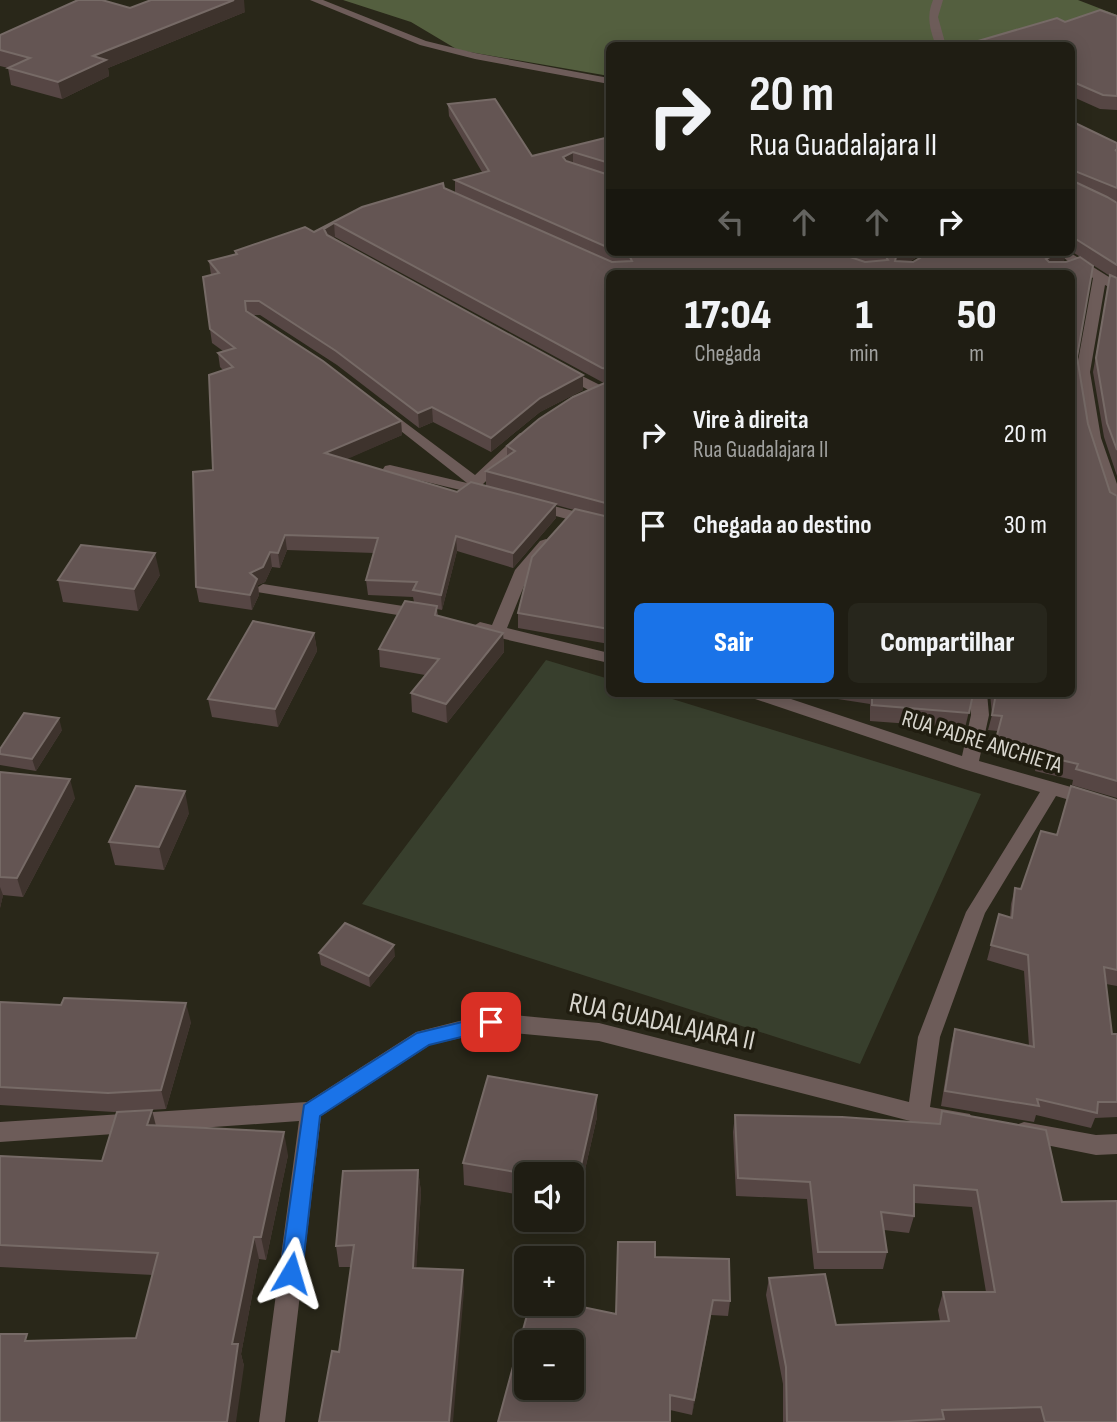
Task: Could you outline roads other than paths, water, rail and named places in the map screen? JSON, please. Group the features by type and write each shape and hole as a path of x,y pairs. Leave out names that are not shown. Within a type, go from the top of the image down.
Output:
{"street":[{"path":"315,0 423,43 475,56 606,80"},
{"path":"938,0 933,8 934,26 940,42"},
{"path":"1067,256 1117,287"},
{"path":"1065,268 1078,263"},
{"path":"1100,276 1083,372 1094,438 1117,506"},
{"path":"552,364 598,391"},
{"path":"370,400 473,485"},
{"path":"473,485 498,459 541,424"},
{"path":"390,469 473,485 495,495"},
{"path":"520,502 562,525 606,525"},
{"path":"497,632 523,570 562,525"},
{"path":"263,589 438,617"},
{"path":"461,623 606,657"},
{"name":"RUA PADRE ANCHIETA","path":"767,697 969,765 1117,807"},
{"path":"969,765 981,715 979,697"},
{"path":"918,1114 929,1037 976,912 1051,789"},
{"name":"RUA GUADALAJARA II","path":"0,1132 311,1111 424,1038 491,1022 599,1032 918,1114 1096,1145 1117,1144"},
{"path":"272,1422 311,1111"}]}
